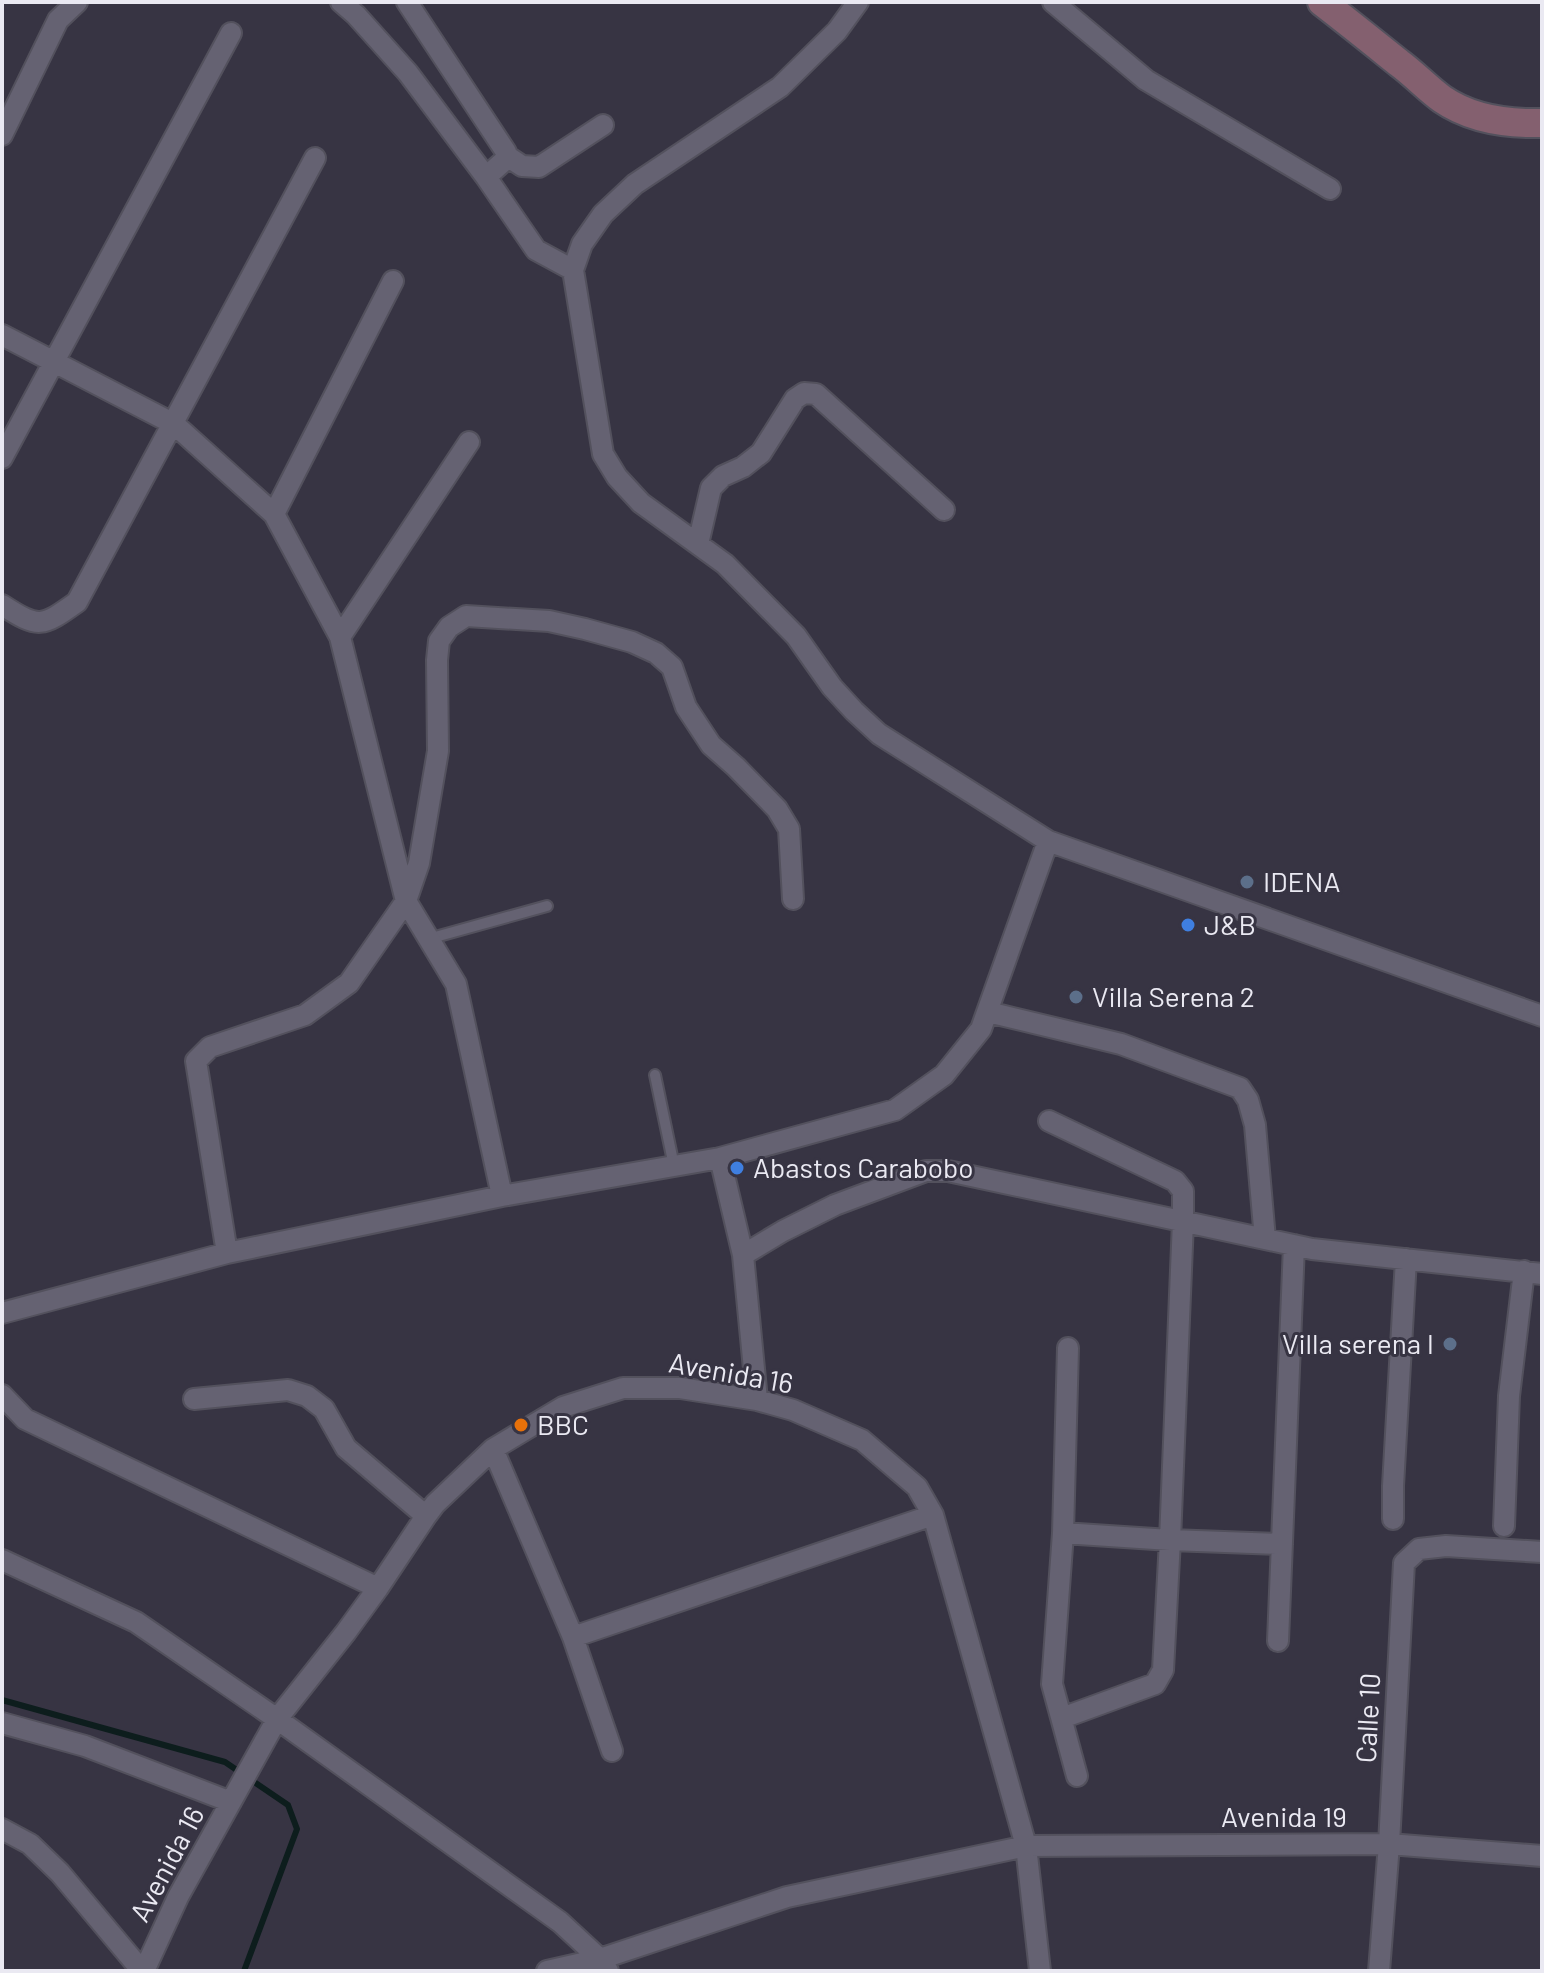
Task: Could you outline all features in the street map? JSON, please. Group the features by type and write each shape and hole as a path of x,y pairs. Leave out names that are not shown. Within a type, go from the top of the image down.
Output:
{"street":[{"path":"2,135 58,20 77,2"},
{"path":"341,2 408,73 536,250 573,270"},
{"path":"407,2 507,156 522,166 539,167 603,125"},
{"path":"858,2 837,31 780,87 635,184 603,214 582,244 573,270 603,454 617,477 641,503 725,564 796,636 832,687 879,734 1048,841 1542,1016"},
{"path":"1053,2 1146,80 1330,189"},
{"path":"1322,2 1442,99 1470,113 1497,121 1542,123"},
{"path":"2,458 231,33"},
{"path":"1497,121 1525,114 1542,103"},
{"path":"486,177 507,156"},
{"path":"2,605 27,622 50,621 77,602 315,158"},
{"path":"274,514 393,281"},
{"path":"2,335 174,424 274,514 340,637 406,901 456,984 502,1196"},
{"path":"698,544 711,488 723,476 743,467 761,453 795,399 804,393 816,394 944,510"},
{"path":"340,637 469,442"},
{"path":"227,1253 196,1061 210,1047 305,1015 349,983 406,901 419,863 438,751 439,641 449,627 466,616 549,621 632,642 656,653 672,667 686,707 711,745 777,809 789,829 793,899"},
{"path":"2,1313 227,1253 502,1196 720,1158 895,1110 944,1075 981,1029 1048,841"},
{"path":"988,1012 1121,1044 1240,1088 1248,1100 1255,1125 1265,1239"},
{"path":"1049,1121 1175,1181 1183,1191 1163,1670 1155,1684 1062,1718"},
{"path":"720,1158 743,1255 757,1400"},
{"path":"743,1255 835,1205 926,1171 948,1171 1312,1249 1533,1273 1509,1396 1504,1526"},
{"path":"1278,1641 1294,1245"},
{"path":"1393,1519 1406,1259"},
{"path":"1068,1348 1063,1533 1052,1684 1077,1776"},
{"name":"Avenida 16","path":"143,1971 178,1897 277,1719 346,1632 435,1504 493,1449 563,1407 623,1388 680,1388 757,1400 793,1410 862,1440 917,1487 933,1515 1026,1846 1040,1971"},
{"path":"194,1399 288,1390 307,1396 324,1409 346,1448 426,1516"},
{"path":"2,1395 25,1419 378,1588"},
{"path":"493,1449 573,1637 612,1751"},
{"path":"573,1637 933,1515"},
{"path":"1063,1533 1282,1544"},
{"name":"Calle 10","path":"1379,1971 1404,1563 1419,1549 1446,1546 1542,1552"},
{"path":"2,1560 136,1622 560,1922 604,1965"},
{"path":"2,1723 236,1793"},
{"path":"2,1829 30,1844 60,1873 143,1971"},
{"name":"Avenida 19","path":"547,1971 604,1965 787,1897 1026,1846 1389,1844 1542,1856"}],"lane":[{"path":"428,939 547,906"},
{"path":"655,1075 674,1166"}],"waterway":[{"path":"2,1700 225,1762 288,1805 297,1829 244,1971"}],"place":[{"name":"IDENA","path":"1247,882"},
{"name":"J&B","path":"1188,925"},
{"name":"Villa Serena 2","path":"1076,997"},
{"name":"Abastos Carabobo","path":"737,1168"},
{"name":"Villa serena I","path":"1450,1344"},
{"name":"BBC","path":"521,1425"}]}
